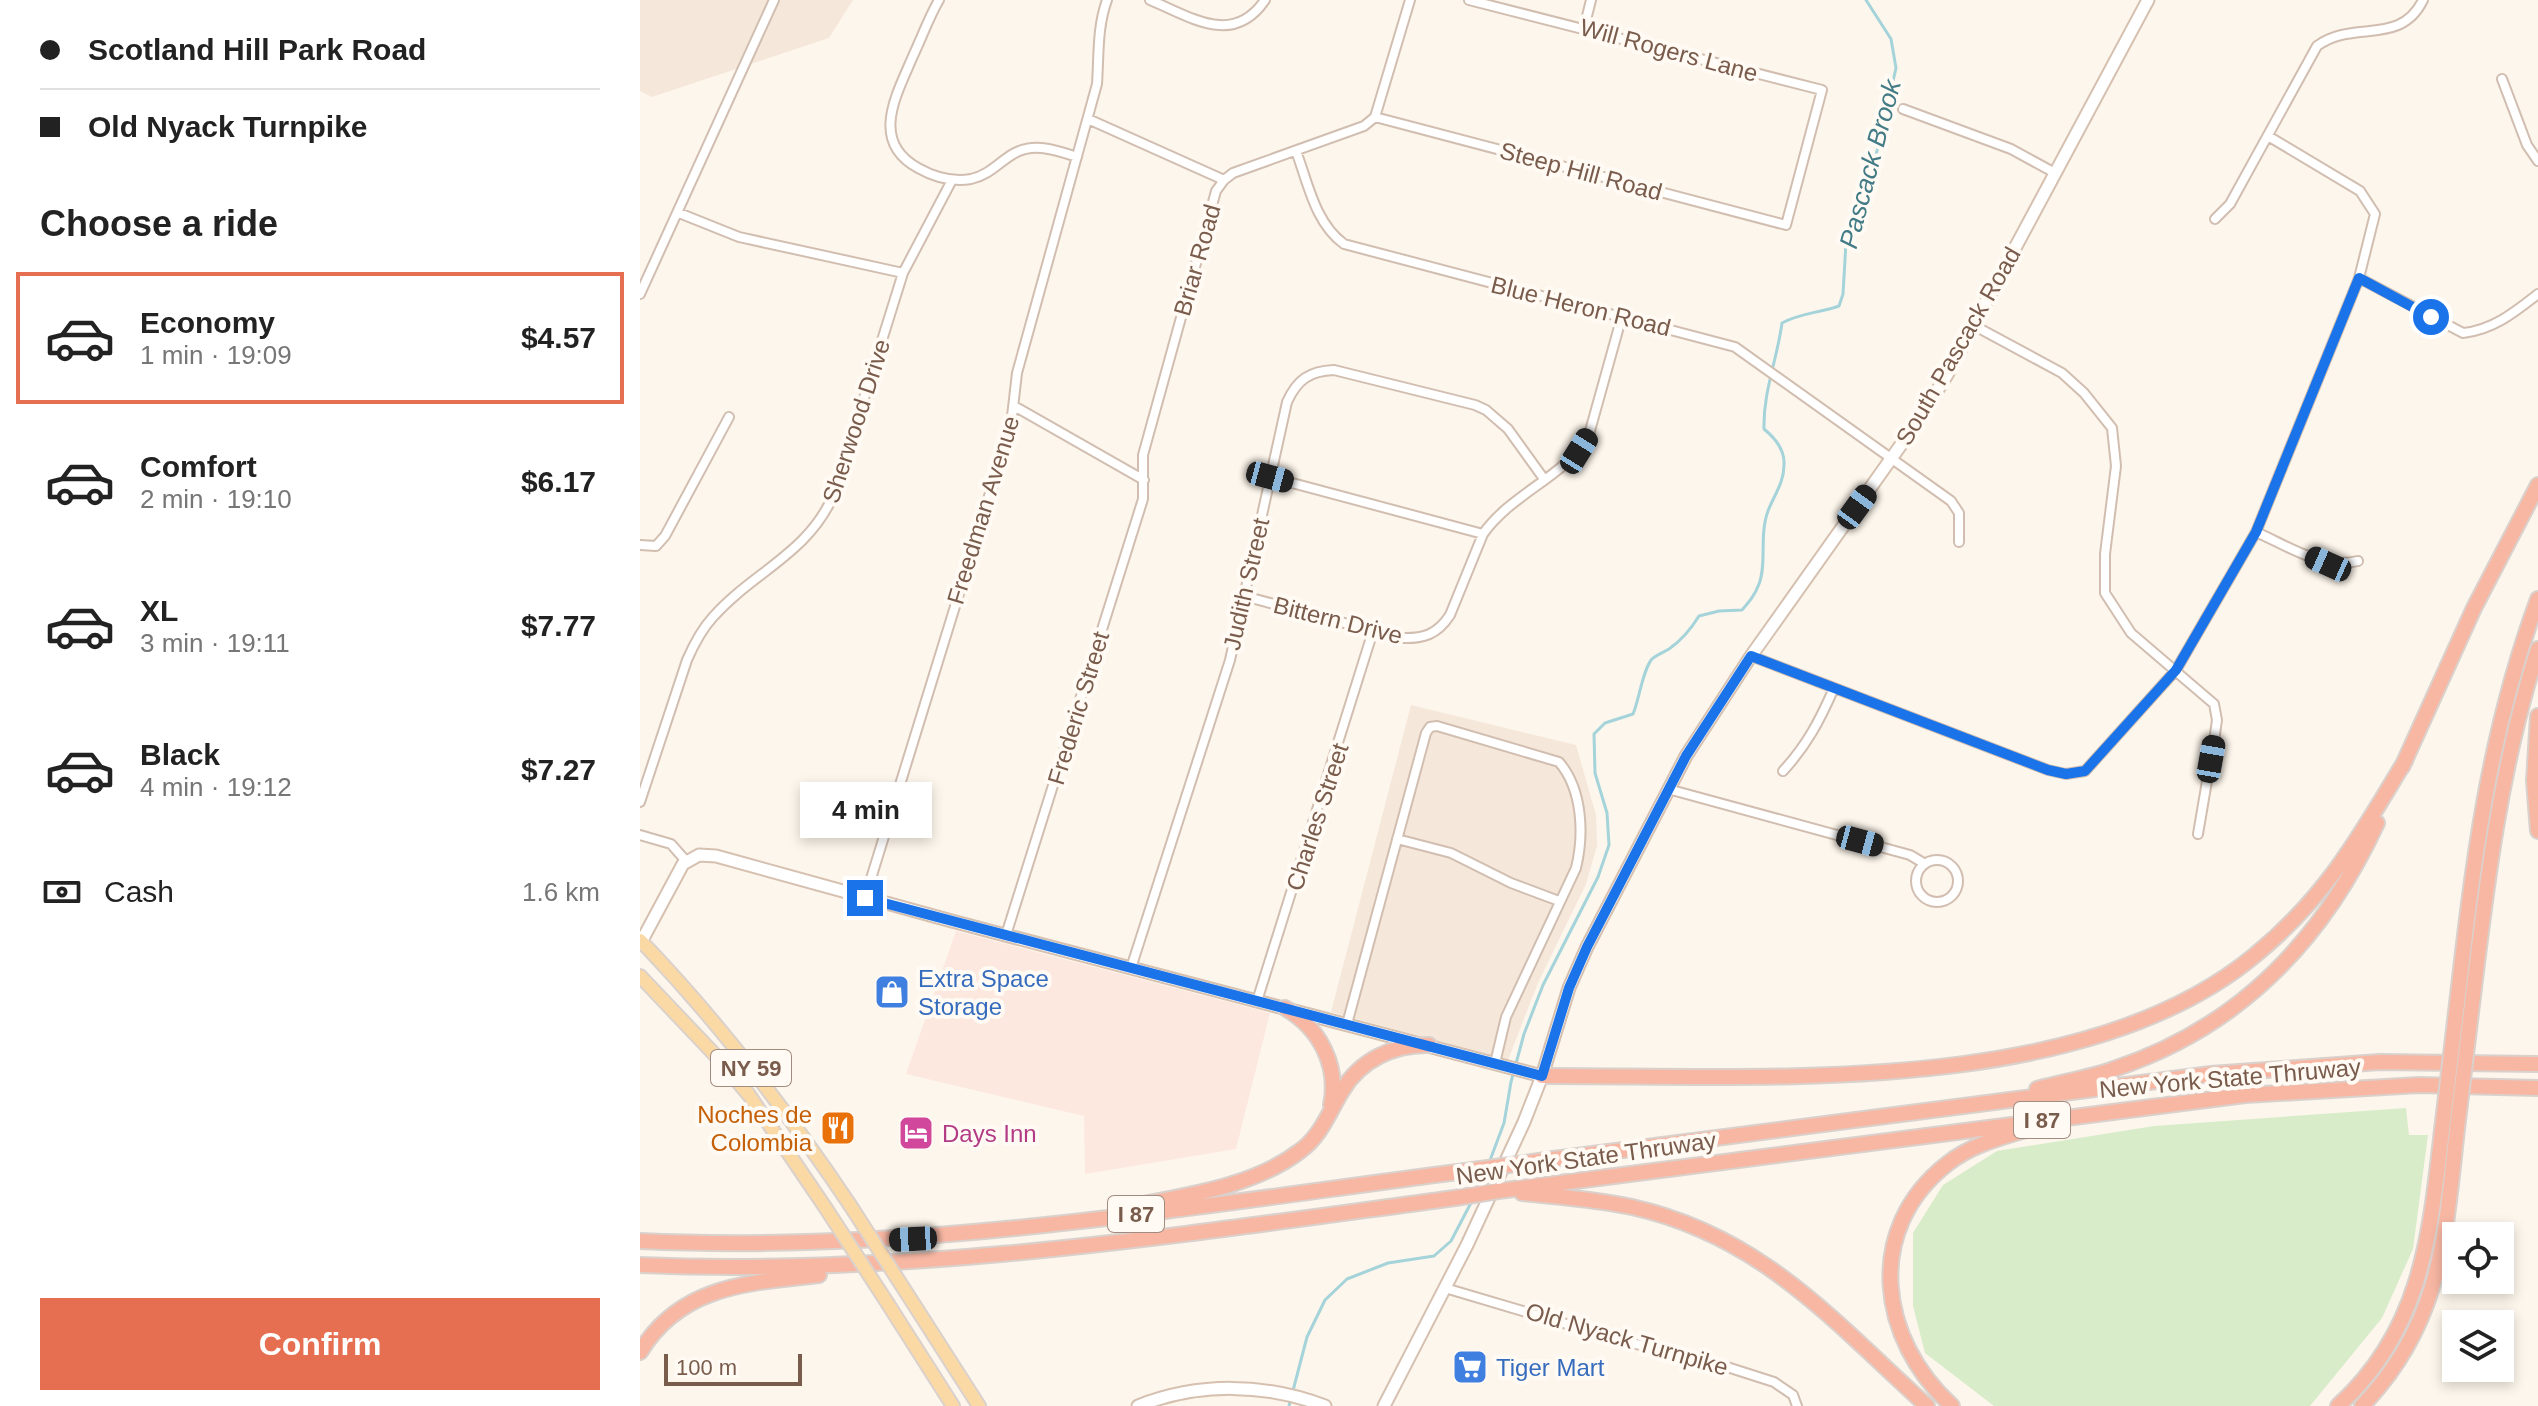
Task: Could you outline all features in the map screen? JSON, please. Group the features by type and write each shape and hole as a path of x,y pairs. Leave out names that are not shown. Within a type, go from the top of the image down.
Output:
{"highway":[{"path":"1967,1106 2129,1064 2195,1033 2248,997 2290,958 2327,913 2362,855 2474,608 2538,485"},
{"path":"2463,1021 2471,880 2485,791 2511,681 2538,599"},
{"path":"2362,1406 2399,1359 2416,1330 2432,1291 2443,1250 2450,1130 2463,1021 2499,805 2518,719 2538,649"},
{"path":"2538,716 2534,781 2538,831"},
{"path":"1542,1076 1823,1075 1902,1071 2027,1052 2088,1038 2138,1021 2182,1002 2231,974 2296,917 2342,863 2405,761"},
{"path":"1285,1008 1310,1027 1329,1062 1332,1096 1321,1128"},
{"path":"1013,1229 1222,1186 1289,1158 1308,1144 1321,1128 1346,1084 1365,1064 1397,1049 1429,1045"},
{"name":"New York State Thruway","path":"641,1241 844,1242 1013,1229 2278,1068 2413,1062 2538,1064"},
{"name":"New York State Thruway","path":"640,1265 812,1267 946,1260 1288,1220 1498,1191 1549,1191 2069,1116 2312,1089 2419,1085 2538,1088"},
{"path":"1952,1406 1916,1365 1894,1316 1891,1273 1894,1248 1902,1223 1926,1184 1958,1156 1984,1143 2069,1116"},
{"path":"2338,1406 2357,1388 2381,1356 2414,1293 2427,1247 2450,1130"},
{"path":"1549,1191 1647,1210 1694,1226 1740,1248 1803,1291 1927,1406"},
{"path":"640,1352 656,1329 670,1316 693,1300 711,1293 765,1281 946,1260"}],"main road":[{"name":"NY 59","path":"641,942 693,997 783,1109 850,1205 979,1406"},
{"name":"NY 59","path":"640,976 716,1056 778,1134 953,1406"}],"street":[{"path":"640,294 774,0"},
{"path":"939,0 893,103 890,125 895,147 911,164 930,175 952,180 986,175 1014,153 1037,147 1077,157"},
{"name":"Freedman Avenue","path":"865,898 1011,425 1017,373 1097,84 1097,34 1107,0"},
{"path":"1150,0 1219,27 1239,23 1256,13 1265,0"},
{"path":"1375,117 1410,0"},
{"name":"Will Rogers Lane","path":"1469,0 1822,90 1786,225"},
{"path":"1584,28 1591,0"},
{"name":"South Pascack Road","path":"1384,1406 1507,1160 1542,1076 1569,988 1668,789 1704,726 1751,656 1941,384 2148,0"},
{"path":"2215,219 2230,204 2317,46 2330,36 2387,30 2404,23 2417,12 2423,0"},
{"path":"2502,79 2527,145 2538,161"},
{"path":"1903,109 2011,149 2055,173"},
{"name":"Briar Road","path":"1144,480 1143,455 1216,191 1233,173 1364,126 1375,117"},
{"name":"Steep Hill Road","path":"1375,117 1786,225"},
{"path":"1088,119 1224,180"},
{"path":"1751,656 2048,770 2066,774 2085,771 2176,670 2256,532 2359,278 2375,214 2369,204 2360,191 2268,136"},
{"name":"Blue Heron Road","path":"1296,151 1321,220 1331,234 1344,244 1718,340 1735,347 1951,501 1959,513 1959,542"},
{"name":"Sherwood Drive","path":"640,802 697,638 733,598 797,548 826,514 903,273 952,180"},
{"path":"679,213 739,237 903,273"},
{"path":"2359,278 2463,333 2482,331 2513,314 2538,294"},
{"name":"Bittern Drive","path":"1244,596 1373,631 1416,639 1431,635 1442,627 1450,615 1483,534 1502,510 1579,451 1588,438 1622,316"},
{"path":"1973,325 2062,373 2084,393 2112,428 2116,466 2105,554 2105,593 2131,633 2214,704 2217,720 2198,834"},
{"name":"Judith Street","path":"1131,968 1230,660 1287,402 1293,388 1303,377 1317,370 1334,370 1486,410 1508,429 1544,479"},
{"path":"1014,406 1144,480"},
{"path":"640,545 656,546 665,536 729,417"},
{"path":"1270,477 1483,534"},
{"name":"Frederic Street","path":"1006,935 1139,514 1144,480"},
{"path":"2256,532 2328,564 2343,565 2358,561"},
{"name":"Charles Street","path":"1257,1001 1346,726 1373,631"},
{"path":"1783,771 1816,729 1834,688"},
{"path":"1347,1024 1430,727 1554,759 1567,773 1581,825 1581,847 1576,868 1506,1017 1500,1065"},
{"path":"1668,789 1910,855 1925,864 1941,860 1955,869 1958,885 1950,899 1934,903 1920,894 1916,878 1925,864"},
{"path":"640,835 667,842 686,861"},
{"path":"1397,839 1451,853 1511,883 1559,901"},
{"path":"641,942 686,861 699,855 721,857 865,898 1542,1076"},
{"name":"Old Nyack Turnpike","path":"1445,1288 1774,1382 1793,1395 1797,1406"},
{"path":"1138,1406 1171,1395 1240,1388 1280,1393 1325,1406"}],"shaded area":[{"path":"640,0 853,0 829,38 652,97 640,91"},
{"path":"1411,705 1576,745 1596,815 1597,846 1586,884 1538,983 1508,1060 1331,1012"},
{"path":"956,931 1270,1013 1236,1149 1085,1174 1084,1116 906,1074"}],"green space":[{"path":"2406,1108 2409,1135 2428,1135 2413,1249 2382,1318 2310,1406 1994,1406 1925,1353 1913,1306 1913,1233 1943,1185 1997,1151 2154,1126"}],"waterway":[{"name":"Pascack Brook","path":"1489,1163 1504,1123 1524,1034 1543,985 1598,877 1609,845 1607,813 1595,773 1594,734 1605,723 1633,714 1649,664 1682,638 1699,616 1742,610 1759,584 1763,568 1765,520 1784,471 1781,449 1764,429 1766,402 1782,323 1839,306 1843,294 1846,242 1866,199 1896,68 1891,39 1866,0"},
{"name":"Pascack Brook","path":"1478,1188 1484,1173"},
{"name":"Pascack Brook","path":"1289,1406 1307,1337 1325,1300 1347,1279 1388,1263 1434,1256 1451,1241 1473,1199"}],"place":[{"name":"Extra Space Storage","path":"892,992"},
{"name":"Noches de Colombia","path":"838,1128"},
{"name":"Days Inn","path":"916,1133"},
{"name":"Tiger Mart","path":"1470,1367"}],"route":[{"path":"865,898 1542,1076 1569,988 1587,947 1686,756 1751,656 2048,770 2066,774 2085,771 2176,670 2256,532 2359,278 2431,317"}]}
